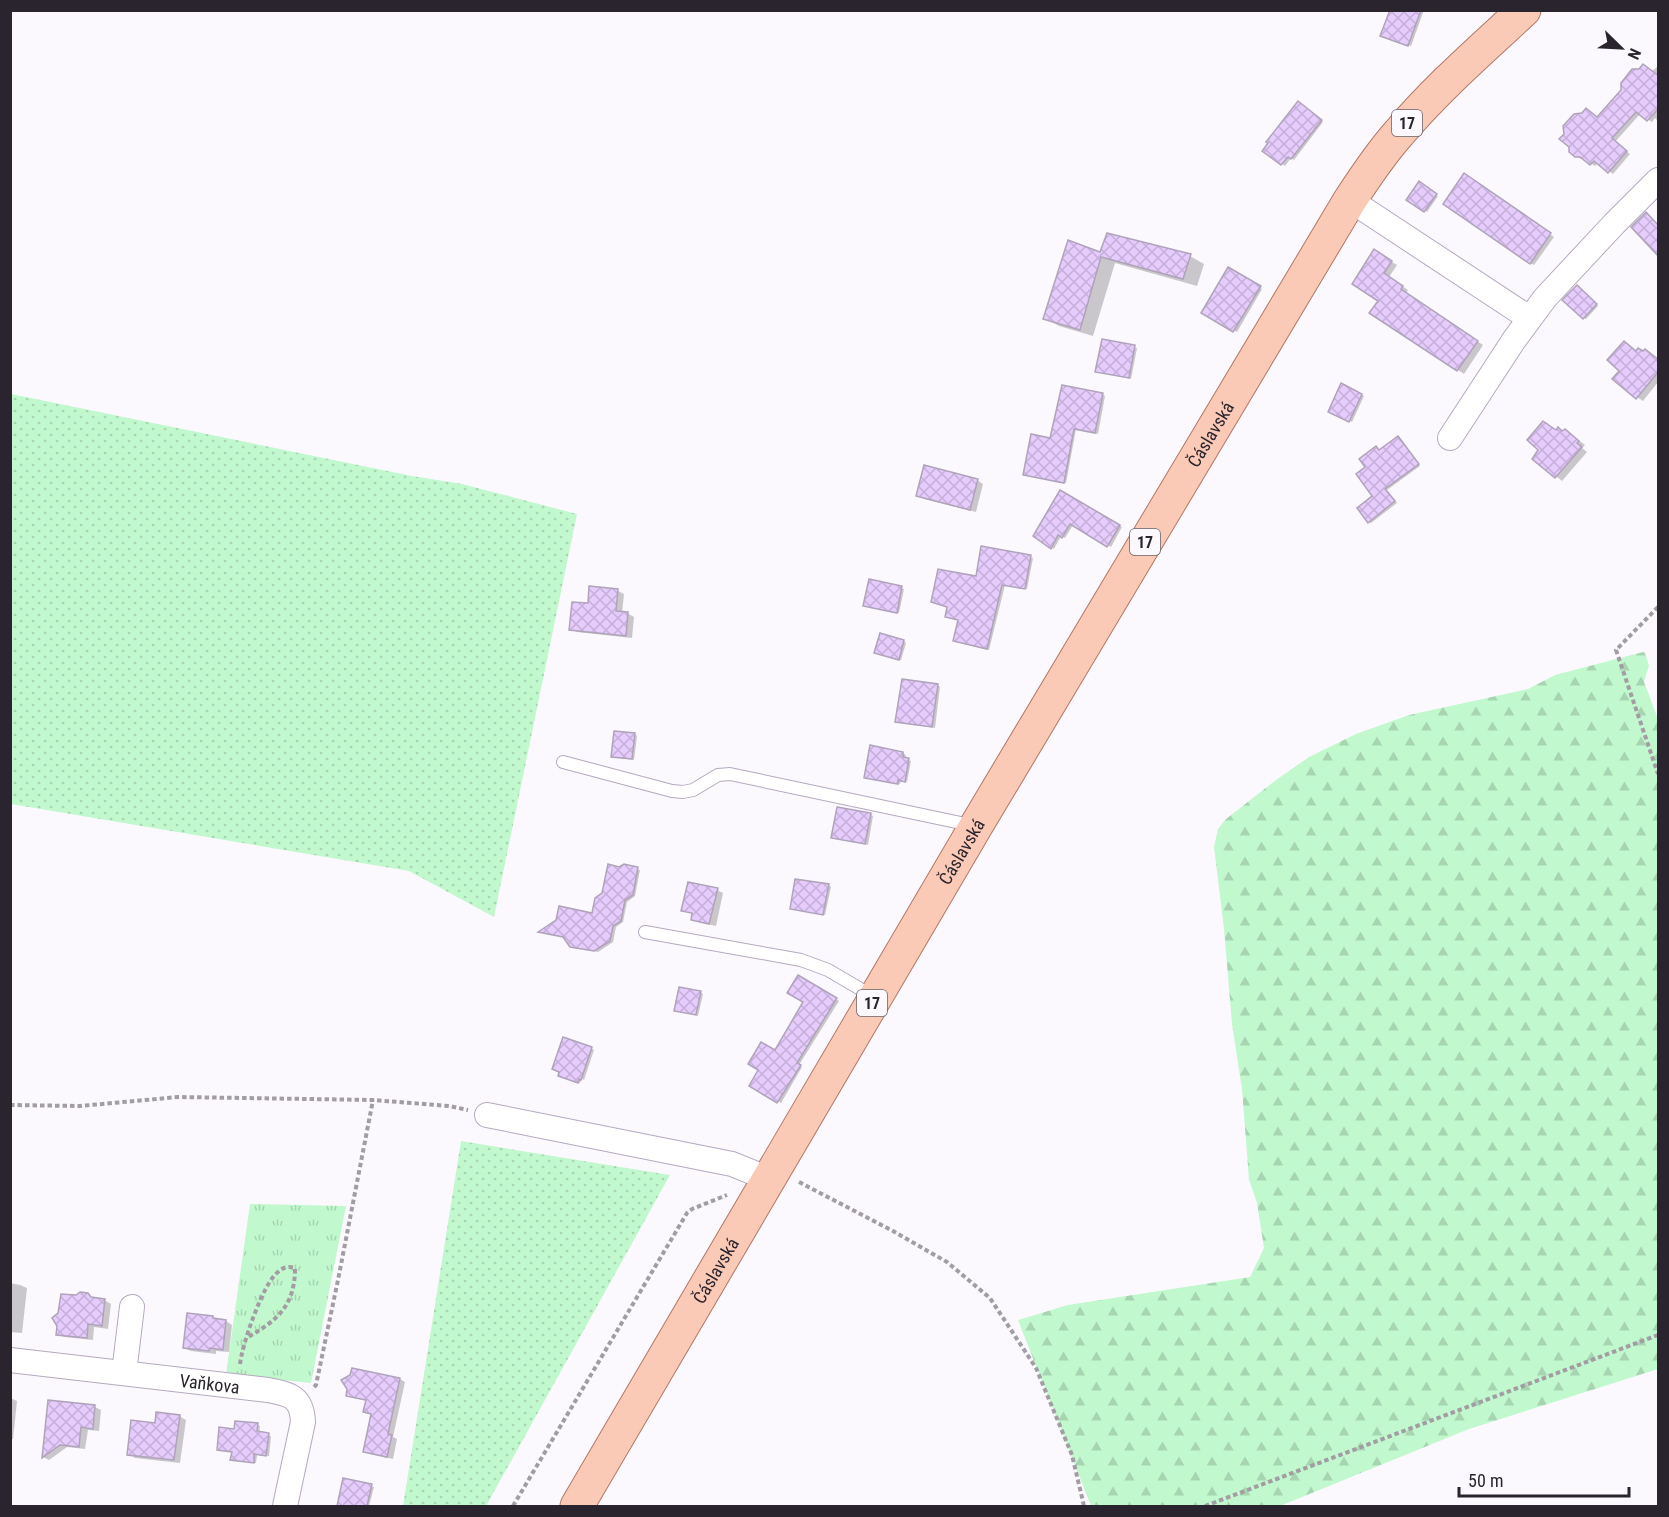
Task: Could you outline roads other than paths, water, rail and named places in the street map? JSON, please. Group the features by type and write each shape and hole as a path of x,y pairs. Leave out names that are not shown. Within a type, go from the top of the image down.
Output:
{"main road":[{"name":"Čáslavská","path":"577,1506 976,826 1350,200 1368,172 1420,109 1458,70 1524,10"}],"street":[{"path":"1450,438 1529,318 1576,263 1659,180"},
{"path":"1350,200 1529,318"},
{"path":"487,1115 772,1174"},
{"path":"124,1372 132,1307"},
{"name":"Vaňkova","path":"10,1360 237,1386 291,1395 302,1410 303,1422 285,1506"}],"lane":[{"path":"563,762 683,792 693,790 718,775 730,774 976,826"},
{"path":"645,932 801,960 828,970 875,998"}]}
